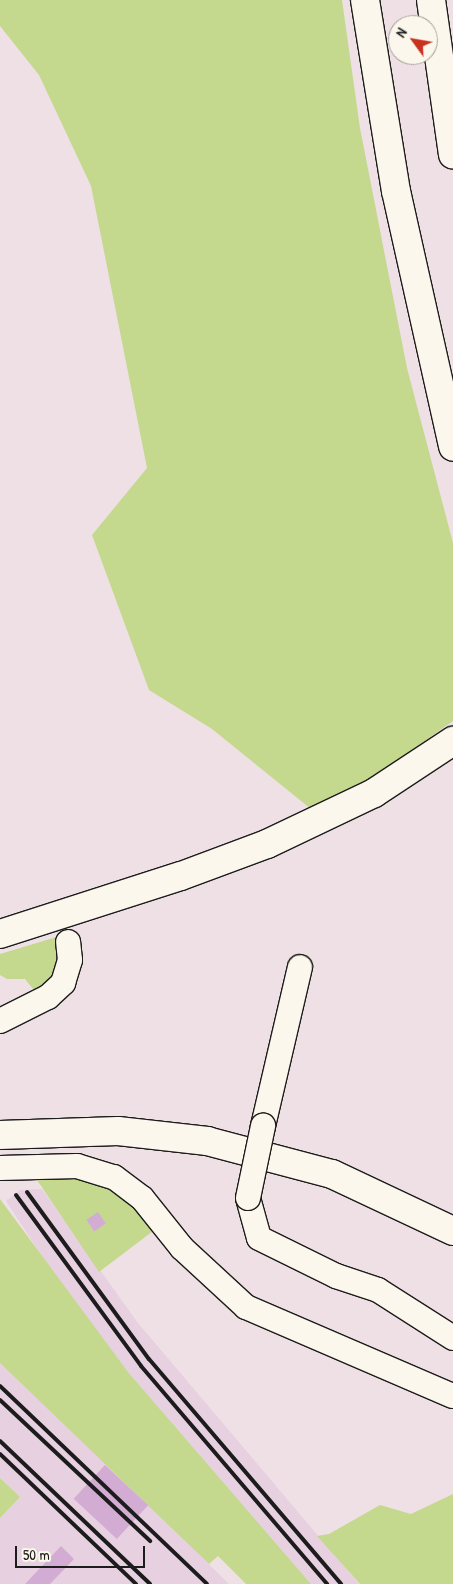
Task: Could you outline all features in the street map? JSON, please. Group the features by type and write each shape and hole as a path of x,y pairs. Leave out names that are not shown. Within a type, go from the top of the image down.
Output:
{"highway":[{"path":"364,0 396,191 453,447"},
{"path":"431,0 453,154"},
{"path":"0,934 224,862 305,827 374,793 450,744"},
{"path":"0,1134 118,1131 207,1141 332,1174 453,1231"}],"lane":[{"path":"0,1021 57,990 68,973 68,942"},
{"path":"300,967 248,1198 259,1238 336,1276 378,1290 453,1338"},
{"path":"0,1168 77,1166 114,1177 142,1198 182,1248 246,1307 453,1396"}],"shaded area":[{"path":"42,1189 138,1323 359,1584 311,1584 128,1372 60,1284 6,1201 20,1190"},
{"path":"0,1363 229,1584 0,1584 0,1518 20,1497 0,1478"}],"green space":[{"path":"0,0 342,0 360,128 407,368 453,543 453,721 372,778 311,809 212,729 149,690 92,535 147,468 91,186 39,75 0,26"},
{"path":"60,936 58,972 45,989 33,989 25,979 7,979 0,975 0,954"},
{"path":"33,1174 71,1174 124,1189 157,1228 99,1272"},
{"path":"0,1199 128,1372 311,1584 246,1584 218,1556 209,1564 0,1363"},
{"path":"0,1478 20,1497 0,1518"},
{"path":"453,1494 453,1584 360,1584 317,1536 329,1534 380,1505 411,1514"}],"building":[{"path":"98,1212 106,1224 94,1231 86,1220"},
{"path":"105,1465 148,1505 117,1539 74,1499"},
{"path":"61,1546 74,1559 50,1584 25,1584"}],"railway":[{"path":"27,1192 149,1359 341,1584"},
{"path":"16,1195 141,1366 327,1584"},
{"path":"0,1386 207,1584"},
{"path":"0,1400 150,1541"},
{"path":"0,1441 150,1584"},
{"path":"0,1454 136,1584"}]}
